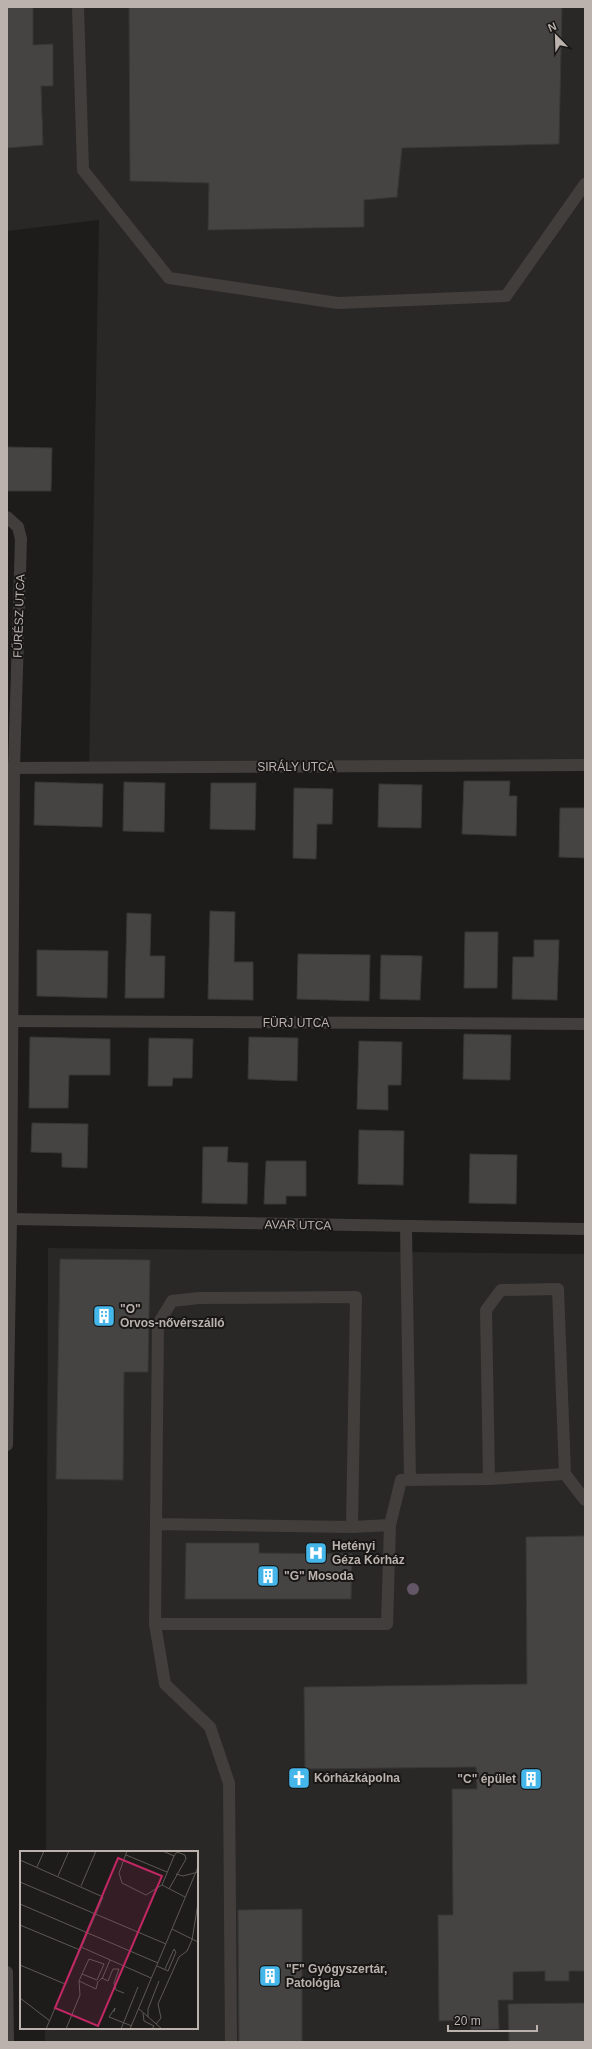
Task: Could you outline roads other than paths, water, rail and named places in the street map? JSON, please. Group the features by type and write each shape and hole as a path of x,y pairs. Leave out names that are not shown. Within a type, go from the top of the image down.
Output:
{"street":[{"path":"78,7 83,170 168,278 338,303 506,296 585,184"},
{"name":"FŰRÉSZ UTCA","path":"7,517 18,527 21,539 11,768 11,1219 8,1262 7,1445"},
{"name":"SIRÁLY UTCA","path":"11,768 585,765"},
{"name":"FÜRJ UTCA","path":"10,1021 585,1024"},
{"name":"AVAR UTCA","path":"11,1219 585,1229"},
{"path":"406,1227 410,1480"},
{"path":"489,1479 486,1310 501,1290 558,1289 565,1474 585,1500"},
{"path":"231,2042 229,1783 210,1727 165,1684 155,1624 158,1324 172,1301 199,1298 356,1297 352,1527"},
{"path":"155,1624 387,1624 390,1525 401,1480 489,1479 565,1474"},
{"path":"156,1524 352,1527 390,1525"},
{"path":"7,1972 8,2042"}],"place":[{"name":"\"O\" Orvos-nővérszálló","path":"104,1316"},
{"name":"Hetényi Géza Kórház","path":"316,1553"},
{"name":"\"G\" Mosoda","path":"268,1576"},
{"name":"Kórházkápolna","path":"299,1778"},
{"name":"\"C\" épület","path":"531,1779"},
{"name":"\"F\" Gyógyszertár, Patológia","path":"270,1976"}]}
